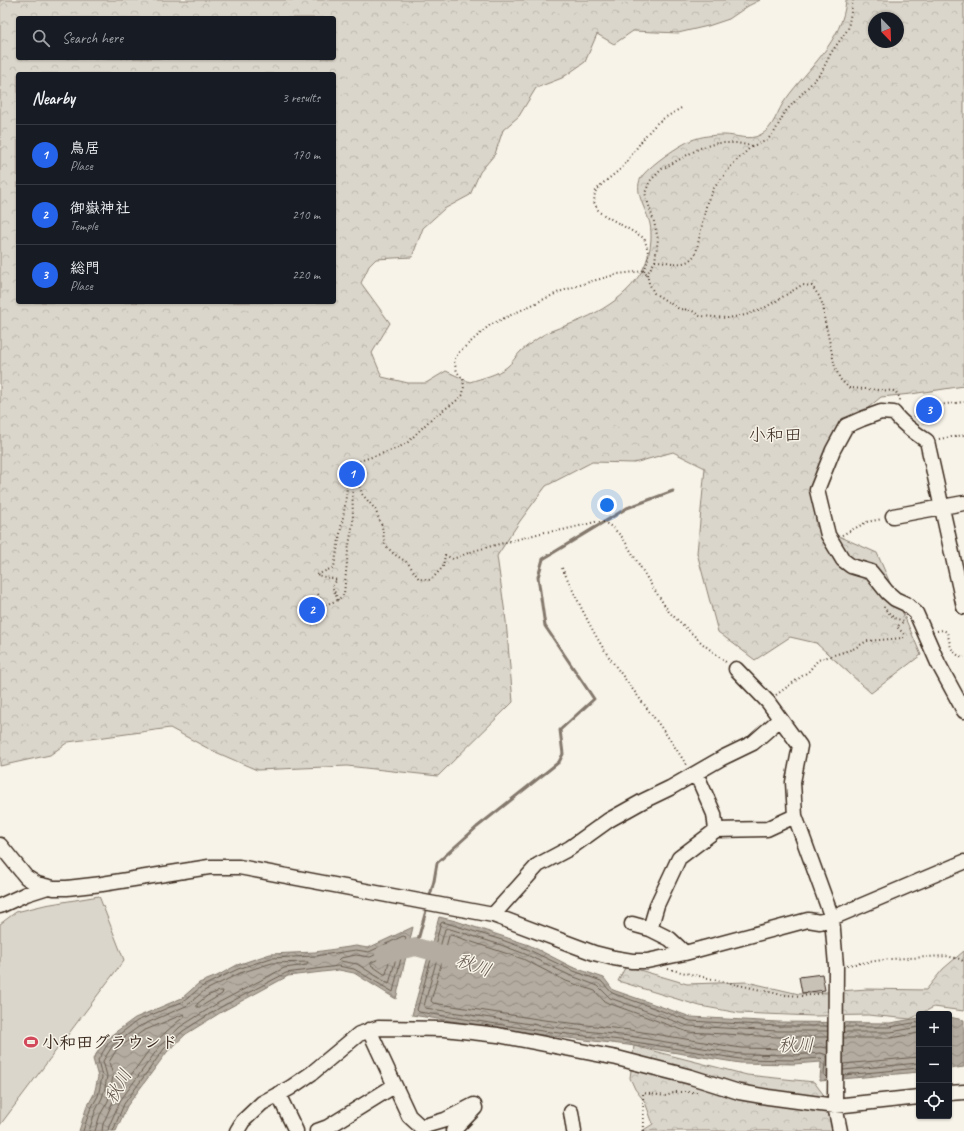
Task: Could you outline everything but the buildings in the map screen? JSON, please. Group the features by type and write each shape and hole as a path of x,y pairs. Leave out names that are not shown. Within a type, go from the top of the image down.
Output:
{"street":[{"path":"964,607 943,508 931,440 917,434 896,416 882,412 846,426 833,450 817,490 828,535 834,548 843,560 852,566 871,572 887,592 895,599 906,604 916,613 938,663 964,711"},
{"path":"893,516 964,503"},
{"path":"736,669 768,702 800,746 793,782 795,816 832,918 964,862"},
{"path":"493,915 538,865 570,848 616,816 692,776 722,758 753,743 780,719"},
{"path":"692,776 699,780 714,814 716,830"},
{"path":"650,929 657,905 679,858 716,830 767,829 795,816"},
{"path":"0,845 26,877 34,883 48,887 82,887 200,868 232,867 493,915 594,953 632,961 647,961 686,953 808,920 820,922 832,918 836,966 835,1103 840,1131"},
{"path":"0,906 26,894 48,887"},
{"path":"632,924 650,929 670,939 686,953"},
{"path":"237,1131 243,1121 253,1110 312,1073 359,1034 369,1030 385,1028 445,1029 498,1035 617,1058 691,1077 739,1092 768,1097 835,1103 916,1096"},
{"path":"369,1030 409,1116 421,1127 445,1120 474,1105 475,1108 453,1131"},
{"path":"317,1131 328,1127 394,1086"},
{"path":"952,1093 964,1092"},
{"path":"278,1094 296,1131"},
{"path":"571,1112 574,1131"}],"path":[{"path":"655,261 684,264 692,259 696,253 707,202 714,188 733,164 752,146 766,141 774,133 785,112 821,73 831,53 848,29 853,0"},
{"path":"644,271 649,261 648,250 644,238 599,212 594,202 595,192 602,184 622,168 646,135 658,122 683,107"},
{"path":"647,274 655,261 658,239 645,193 650,181 662,168 700,148 716,143 737,143 752,146"},
{"path":"644,271 647,274 654,293 667,302 679,309 691,310 700,316 716,318 746,315 766,307 802,285 812,286 819,296 824,308 824,317 835,367 840,379 849,388 895,391 900,398 900,404 896,416 938,414 937,405 964,402"},
{"path":"338,600 332,586 337,580 317,574 334,567 346,506 349,467 351,464 398,448 408,442 432,418 463,395 463,380 456,372 454,361 458,353 490,325 559,292 581,284 618,274 644,271"},
{"path":"931,440 964,435"},
{"path":"351,464 362,494 375,509 382,526 386,544 394,554 408,563 419,579 431,580 443,568 444,556 453,559 473,551 546,532 564,530 596,522 604,522 612,527 623,538 650,583 670,612 703,644 736,669"},
{"path":"314,609 338,600 344,594 348,551 353,522 352,468"},
{"path":"834,548 843,534 867,522 893,516"},
{"path":"562,568 579,605 608,656 674,745 692,776"},
{"path":"318,594 324,606"},
{"path":"768,702 809,670 818,660 853,649 867,641 903,638 904,634 897,627 904,621 894,618 884,608 884,603 888,599 895,599"},
{"path":"925,634 931,634 935,631 943,630 947,632 950,648 962,658 964,657"},
{"path":"836,966 890,959 946,956 960,959 964,962"},
{"path":"647,961 662,968 783,995 803,996 836,991"},
{"path":"644,1131 643,1093 666,1096 676,1092 703,1092"}],"green space":[{"path":"0,0 760,0 729,19 678,33 633,31 614,44 597,34 585,62 562,78 536,88 519,116 503,130 495,154 480,172 470,195 444,209 423,228 412,257 376,259 369,266 361,283 390,323 372,353 382,377 408,383 426,383 446,371 470,382 499,372 509,365 521,351 543,335 603,309 626,291 644,268 649,254 651,229 639,193 640,181 643,175 666,155 687,142 708,136 720,135 751,138 765,132 772,124 783,103 831,41 843,15 846,0 964,0 964,386 881,397 834,436 818,476 816,526 877,553 921,655 871,693 816,643 790,637 755,660 718,632 697,553 705,468 673,452 634,463 592,462 546,486 520,521 497,556 506,621 513,702 438,776 347,766 257,770 211,750 170,728 68,742 50,755 0,766"},
{"name":"小和田グラウンド","path":"99,896 124,960 0,1125 0,924 16,912 45,905"},
{"path":"964,951 964,1011 934,1007 926,1011 916,1011 916,1016 910,1019 868,1015 814,1016 739,1013 700,1006 618,981 626,966 687,984 747,982 799,994 867,989 926,990 943,969"},
{"path":"634,1046 747,1075 814,1082 823,1094 832,1121 841,1131 642,1131 653,1124 645,1102 635,1089 630,1078"}],"water":[{"path":"439,917 456,921 529,945 572,967 604,978 613,990 691,1017 778,1022 890,1023 916,1019 916,1072 820,1081 821,1062 793,1064 740,1063 628,1045 542,1035 412,1015"},
{"path":"413,927 396,999 354,973 339,970 288,976 223,1011 186,1034 167,1052 127,1106 116,1131 79,1131 86,1109 94,1094 98,1077 93,1059 106,1039 135,1018 182,998 199,983 217,976 237,965 270,954 315,952 356,946 368,948"},
{"path":"952,1018 964,1020 964,1067 952,1069"}],"waterway":[{"path":"429,899 437,863 477,827 559,762 563,754 560,730 594,699 545,626 538,577 543,559 627,508 673,491"},
{"path":"416,947 427,907"},
{"name":"秋川","path":"384,954 416,947 452,957"}],"place":[{"name":"総門","path":"929,410"},
{"name":"鳥居","path":"352,474"},
{"name":"御嶽神社","path":"312,610"},
{"name":"小和田グラウンド","path":"31,1042"}],"district":[{"name":"小和田","path":"775,435"}]}
